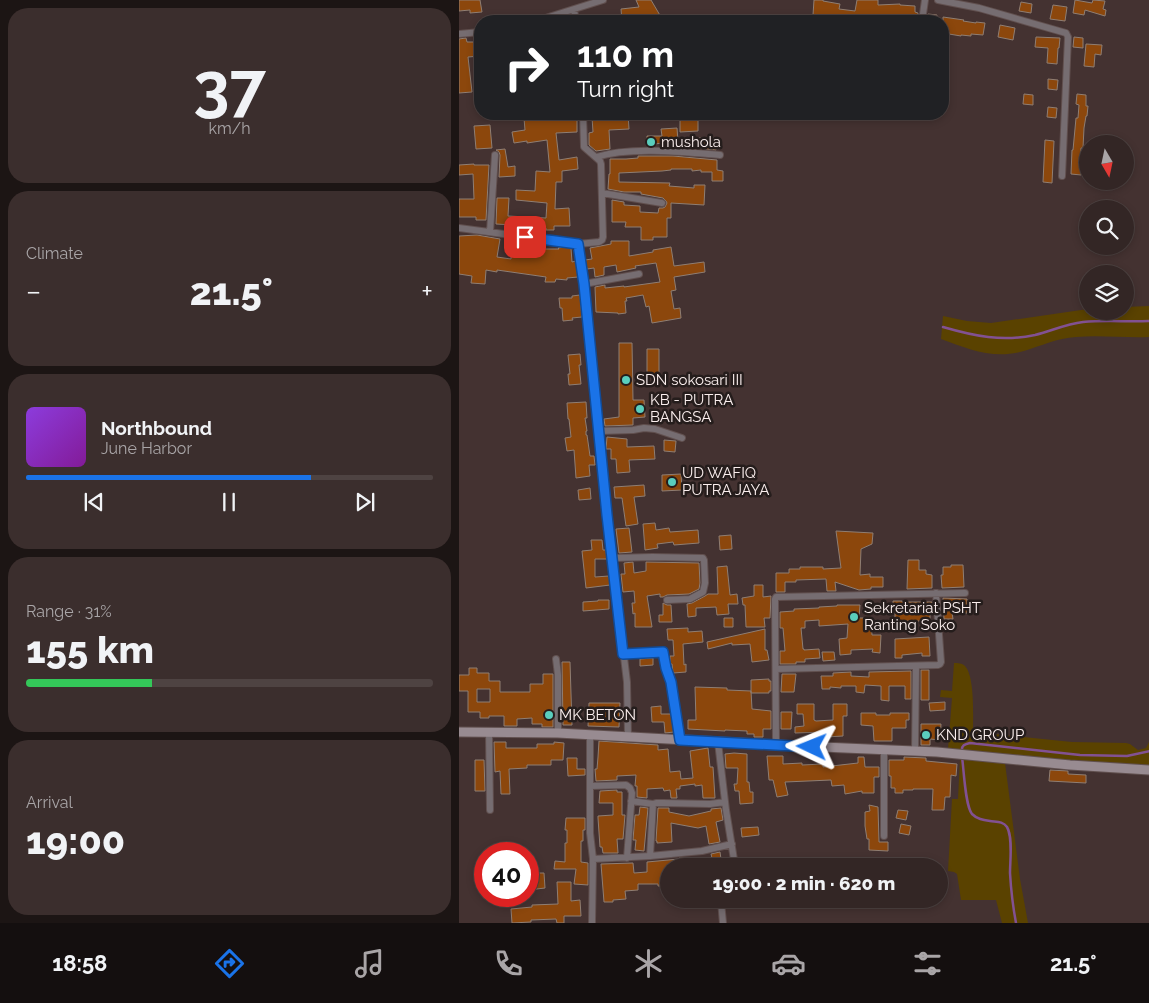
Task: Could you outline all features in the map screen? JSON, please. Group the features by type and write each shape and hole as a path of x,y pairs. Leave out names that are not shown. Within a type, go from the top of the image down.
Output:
{"street":[{"path":"557,15 603,0"},
{"path":"923,15 925,0"},
{"path":"938,0 979,8 1066,33 1068,37 1062,176"},
{"path":"574,10 575,15"},
{"path":"459,34 474,33"},
{"path":"459,228 578,244 602,240 601,164 584,147 583,120"},
{"path":"596,157 608,153 652,151 721,155"},
{"path":"490,232 495,155"},
{"path":"602,193 662,203"},
{"path":"578,244 584,284 607,515 627,682 628,737"},
{"path":"584,284 639,274"},
{"path":"599,431 644,428 655,429 682,438"},
{"path":"613,558 703,558 705,583 703,592 690,599 667,600"},
{"path":"776,745 776,596 965,593"},
{"path":"776,669 938,665 941,662 936,594"},
{"path":"623,654 663,652 671,682 680,740"},
{"path":"556,660 558,675 558,733"},
{"path":"915,751 916,666"},
{"path":"459,732 558,733 915,751 1149,770"},
{"path":"489,732 490,810"},
{"path":"590,735 590,833 593,859 592,923"},
{"path":"718,742 734,858"},
{"path":"884,750 884,836"},
{"path":"590,786 626,785 630,788 632,793 627,858"},
{"path":"631,802 653,804 710,804 725,802"},
{"path":"650,856 653,804"},
{"path":"593,859 702,851 732,844"},
{"path":"721,908 723,923"}],"shaded area":[{"path":"1149,306 1149,337 1094,336 1069,338 1024,351 1002,354 981,352 941,339 943,316 991,323 1079,310 1079,320 1134,320 1134,307"},
{"path":"954,663 965,666 968,671 973,698 973,732 1072,742 1126,743 1138,750 1146,748 1149,742 1149,767 948,749 952,698 940,697 941,690 952,691"},
{"path":"960,759 1005,763 1020,879 1028,923 1002,923 996,900 961,900 957,874 948,871 952,799 958,799"}],"building":[{"path":"459,0 480,0 482,12 470,13 470,10 459,11"},
{"path":"636,0 651,0 660,15 622,15 621,9 639,7"},
{"path":"814,0 840,4 839,9 855,11 857,0 878,0 878,5 900,4 915,6 915,12 918,13 918,15 813,15"},
{"path":"1075,0 1092,3 1093,0 1105,1 1103,9 1106,10 1105,16 1085,10 1084,15 1073,13"},
{"path":"1021,2 1032,4 1031,13 1019,11"},
{"path":"1053,5 1067,7 1065,21 1050,19"},
{"path":"949,18 985,23 983,35 971,34 971,36 961,36 949,34"},
{"path":"1000,25 1015,28 1013,40 998,37"},
{"path":"1036,37 1060,38 1057,64 1047,63 1048,48 1035,47"},
{"path":"1074,37 1083,38 1083,48 1073,47"},
{"path":"466,38 467,42 474,42 474,56 468,57 472,92 459,93 459,39"},
{"path":"1086,44 1102,45 1101,55 1095,54 1094,67 1084,66"},
{"path":"1048,79 1058,80 1057,90 1048,89"},
{"path":"1024,94 1033,95 1033,105 1023,104"},
{"path":"1077,94 1086,95 1087,116 1084,135 1079,135 1079,175 1071,174 1072,150 1079,105 1076,104"},
{"path":"1048,107 1057,108 1056,118 1047,117"},
{"path":"524,120 577,120 577,132 556,133 559,160 577,157 578,169 562,171 562,182 556,182 555,209 569,208 570,226 554,226 554,230 546,230 546,228 530,226 496,224 497,198 509,198 508,216 546,218 547,203 516,200 516,190 535,191 536,171 550,172 547,140 514,143 512,132 525,130"},
{"path":"592,120 628,120 629,129 609,130 610,149 596,151 589,145 589,133 593,132"},
{"path":"680,120 698,120 698,131 680,132"},
{"path":"490,125 492,148 476,149 474,126"},
{"path":"677,128 678,141 647,145 647,136 662,136 661,129"},
{"path":"698,138 716,138 716,150 698,148"},
{"path":"1045,140 1054,141 1052,183 1043,182"},
{"path":"505,149 508,167 515,166 515,176 499,177 500,155 496,150"},
{"path":"638,156 673,156 717,160 717,170 723,171 723,181 712,181 712,172 692,171 692,169 619,173 619,182 670,183 669,186 694,188 694,185 705,185 704,205 671,203 671,218 667,218 667,237 653,237 653,240 641,240 641,227 625,227 626,222 612,222 612,200 624,202 624,205 640,206 640,212 658,213 659,208 665,207 666,201 663,198 641,194 641,192 624,192 608,189 610,159 638,158"},
{"path":"459,165 489,165 486,220 476,220 476,217 459,217 459,199 474,199 473,174 459,175"},
{"path":"477,235 500,239 497,257 511,259 513,240 539,244 539,249 571,248 572,262 576,261 578,277 545,282 546,277 486,270 485,284 471,283 472,276 459,274 459,236"},
{"path":"611,241 629,241 629,256 671,247 674,266 704,262 705,272 674,277 676,290 671,291 674,309 680,308 681,318 652,323 649,306 646,307 643,295 626,298 626,313 596,312 595,287 605,285 605,288 624,287 660,282 656,263 635,266 636,268 617,272 616,265 604,267 604,275 595,277 594,268 587,269 585,260 592,259 590,248 611,244"},
{"path":"580,295 582,317 563,321 559,298 572,298 572,296"},
{"name":"SDN sokosari III","path":"619,343 632,343 633,400 644,400 645,417 633,418 633,425 605,426 604,419 619,417"},
{"path":"647,349 659,349 659,374 647,374"},
{"path":"580,354 581,384 569,385 568,355"},
{"path":"586,402 586,435 590,456 594,456 595,465 589,465 590,476 576,478 574,450 567,451 565,438 571,437 567,403"},
{"path":"607,437 627,439 627,447 654,446 655,459 629,460 630,472 617,473 616,459 611,459 611,449 606,449"},
{"path":"664,440 676,441 675,452 664,451"},
{"name":"UD WAFIQ PUTRA JAYA","path":"681,474 682,490 662,491 662,475"},
{"path":"644,485 645,496 634,497 638,524 626,526 622,498 615,498 614,487"},
{"path":"590,488 591,499 579,500 578,490"},
{"path":"655,523 656,530 669,528 670,532 698,530 699,543 674,545 673,542 657,544 658,548 645,550 643,524"},
{"path":"629,528 632,552 619,553 616,529"},
{"path":"836,531 873,533 872,544 861,549 860,575 870,574 870,577 883,577 883,587 859,590 835,582 836,591 827,591 826,579 796,580 796,582 785,582 785,592 776,592 776,573 789,573 789,569 800,569 800,567 841,568"},
{"path":"731,535 732,549 720,550 719,536"},
{"path":"591,540 602,540 603,550 606,550 607,559 595,559 595,577 609,576 610,585 586,588 582,551 592,550"},
{"path":"908,560 919,560 919,570 926,570 926,574 932,575 932,588 907,589"},
{"path":"633,562 634,573 646,571 646,562 699,563 699,589 689,594 667,595 663,597 660,597 660,594 647,596 652,627 635,627 635,613 633,614 632,603 635,603 634,591 623,592 621,574 625,574 624,563"},
{"path":"951,565 963,565 964,587 942,588 941,575 943,575 943,567 951,567"},
{"path":"727,566 730,595 737,594 738,604 728,604 729,614 717,615 716,607 696,608 696,616 688,617 687,604 708,594 718,594 717,567"},
{"path":"754,585 763,585 763,597 771,596 770,618 764,618 765,627 746,627 745,605 743,605 742,598 754,596"},
{"path":"943,598 967,599 967,613 952,613 953,619 944,619"},
{"path":"609,600 609,609 583,611 583,602"},
{"path":"893,601 932,602 930,621 903,621 903,625 895,625"},
{"path":"663,603 671,605 672,622 659,622 659,615 663,615"},
{"path":"837,605 860,605 859,618 871,618 872,635 881,635 880,653 872,652 873,649 851,650 851,654 840,655 839,639 847,638 848,624 819,626 819,620 805,621 805,628 801,628 803,649 819,649 820,658 805,659 805,662 796,662 796,664 780,664 780,651 785,651 783,628 780,628 780,612"},
{"path":"724,618 733,618 733,627 724,627"},
{"path":"688,628 688,632 702,631 703,642 683,644 686,672 673,673 670,656 674,656 673,640 668,640 667,629"},
{"path":"765,629 765,650 767,650 769,660 752,662 750,644 732,645 732,643 708,649 707,642"},
{"path":"929,637 930,656 922,656 922,653 902,655 902,658 895,658 895,639"},
{"path":"822,652 834,652 835,660 823,661"},
{"path":"653,658 653,665 640,666 640,659"},
{"path":"562,662 570,662 572,725 563,725"},
{"path":"469,668 477,668 477,673 489,673 489,681 500,681 500,692 530,692 530,684 543,684 543,674 553,674 553,727 542,727 542,724 532,724 532,718 517,719 517,726 504,726 504,716 480,718 480,712 468,712 468,691 459,691 459,675 469,675","holes":["477,689 490,689 490,702 477,702"]},
{"path":"921,670 929,670 929,700 921,700"},
{"path":"911,671 911,699 905,699 905,686 889,686 889,701 881,700 881,686 865,685 864,693 856,692 856,686 822,689 821,676 833,676 833,673 851,672 851,676 869,677 869,672"},
{"path":"782,674 796,674 794,692 781,692"},
{"path":"769,679 771,681 771,691 769,693 751,693 751,680"},
{"path":"695,687 751,691 752,709 771,711 771,729 763,729 763,737 754,737 754,734 747,734 747,731 688,729 688,720 696,720"},
{"path":"945,702 945,710 930,711 929,703"},
{"path":"589,703 620,703 619,727 588,726"},
{"path":"797,704 814,704 814,720 816,721 833,720 833,704 847,704 847,716 843,716 843,736 826,737 826,732 795,733 795,727 804,726 803,714 797,714"},
{"path":"661,706 661,714 671,714 674,732 665,733 664,722 652,722 651,707"},
{"path":"781,712 792,712 791,729 781,729"},
{"path":"861,713 890,715 890,713 909,713 909,720 906,720 906,728 892,728 892,741 874,741 873,726 861,725"},
{"path":"921,724 941,724 940,740 930,739 930,745 921,745"},
{"path":"599,741 658,745 658,750 668,749 670,772 680,771 681,779 693,778 690,751 708,748 710,767 713,767 715,798 703,798 702,785 695,786 695,784 680,786 680,789 676,789 677,798 671,798 670,790 664,791 663,788 647,789 647,798 637,797 636,775 617,776 617,780 596,781 595,769 597,769"},
{"path":"494,742 506,742 506,748 537,748 537,744 564,743 563,760 551,760 551,765 527,765 527,768 509,769 510,794 501,794 500,771 495,772"},
{"path":"725,754 747,754 747,782 749,782 750,792 753,792 753,803 740,804 739,791 735,791 734,784 737,784 738,768 726,768"},
{"path":"767,756 783,756 783,764 823,764 823,767 858,763 858,757 864,757 865,767 879,767 879,777 874,777 874,793 862,793 862,791 845,794 844,785 832,786 831,780 785,782 788,795 777,797 773,780 769,780"},
{"path":"904,757 926,758 926,761 957,764 956,776 951,775 950,797 945,797 944,810 932,810 933,789 903,790 903,793 895,793 895,788 891,788 889,760 904,760"},
{"path":"567,758 577,758 577,769 585,769 585,775 568,776"},
{"path":"475,760 484,760 485,791 475,791"},
{"path":"1050,770 1086,775 1086,783 1049,781"},
{"path":"617,790 617,792 622,792 622,815 625,815 623,839 617,839 618,853 603,853 602,847 600,847 598,816 613,815 613,803 599,803 600,791"},
{"path":"869,805 878,807 879,842 888,842 888,851 869,850 865,812 870,811"},
{"path":"640,807 648,808 644,851 635,850 636,840 633,840 635,815 639,815"},
{"path":"658,808 669,808 669,812 689,816 721,808 723,820 716,822 720,842 709,844 706,826 698,828 671,823 672,842 657,843"},
{"path":"898,810 908,811 906,820 896,818"},
{"path":"566,818 585,818 585,830 583,830 583,841 581,841 581,862 588,863 588,885 574,884 576,869 554,869 555,861 565,862 565,843 567,843"},
{"path":"901,824 911,826 909,835 899,833"},
{"path":"758,827 759,835 742,837 741,828"},
{"path":"720,852 721,858 712,858 711,854"},
{"path":"660,861 660,886 658,884 638,884 638,890 625,891 626,899 604,902 601,864 633,863 634,873 647,872 647,862"},
{"path":"539,873 544,873 545,888 539,889"},
{"path":"557,882 571,882 571,901 580,900 581,916 564,916 564,923 557,923 556,919 512,923 511,909 558,904"}],"waterway":[{"path":"943,327 988,337 1011,338 1035,335 1083,322 1150,321"},
{"path":"962,752 963,746 970,743 1080,755 1127,756 1150,751"},
{"path":"962,757 966,795 972,814 980,819 999,822 1007,827 1009,831 1011,843 1010,879 1016,923"}],"place":[{"name":"mushola","path":"651,142"},
{"name":"SDN sokosari III","path":"626,380"},
{"name":"KB - PUTRA BANGSA","path":"640,409"},
{"name":"UD WAFIQ PUTRA JAYA","path":"672,482"},
{"name":"Sekretariat PSHT Ranting Soko","path":"854,617"},
{"name":"MK BETON","path":"549,715"},
{"name":"KND GROUP","path":"926,735"}],"route":[{"path":"525,237 578,244 584,284 623,654 663,652 671,682 680,740 812,747"}]}
